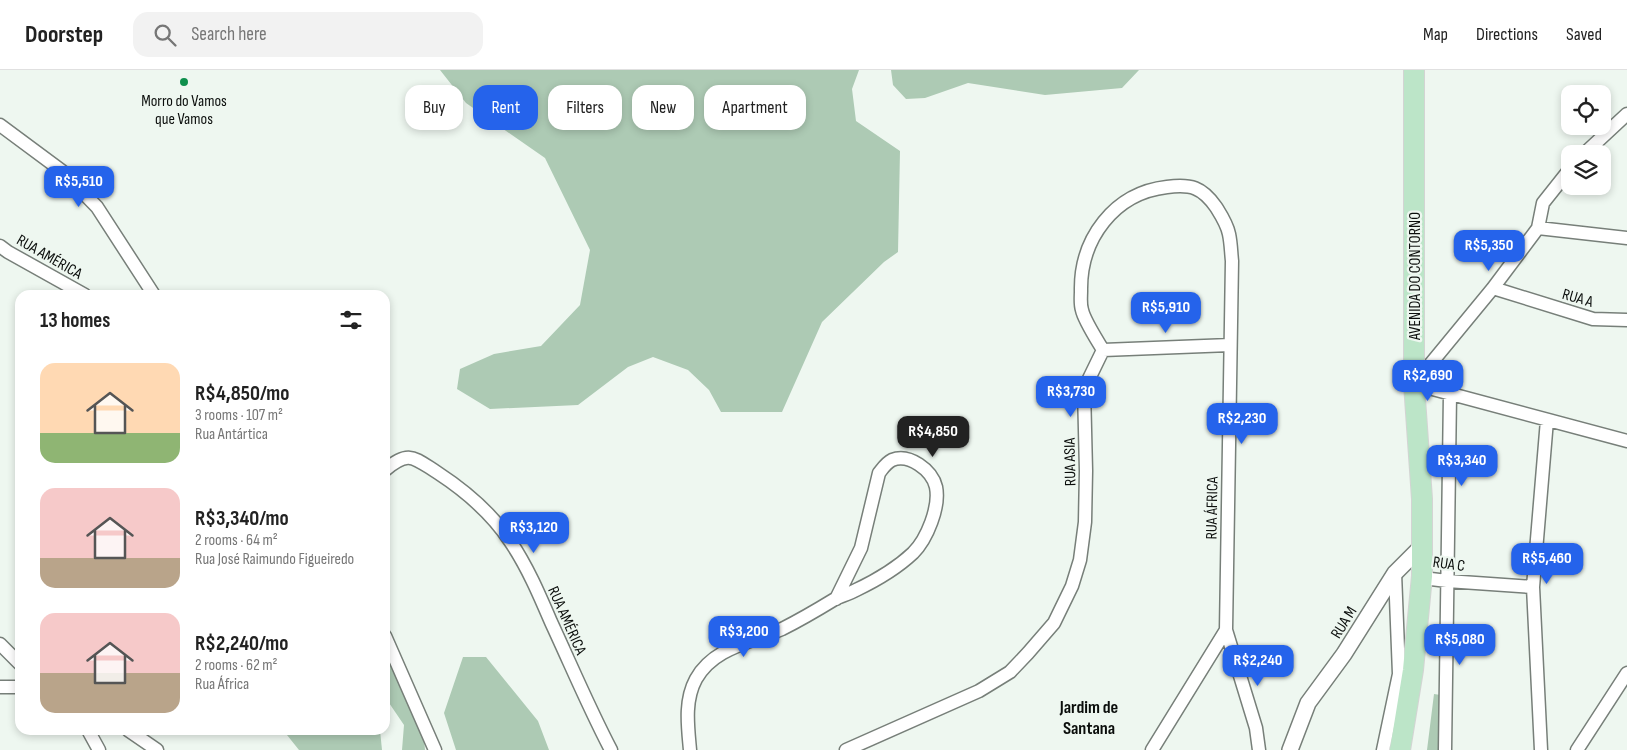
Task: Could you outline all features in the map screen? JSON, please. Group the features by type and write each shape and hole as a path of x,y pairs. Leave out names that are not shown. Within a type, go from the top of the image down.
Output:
{"main road":[{"name":"AVENIDA DO CONTORNO","path":"1400,750 1413,670 1422,576 1422,499 1414,384 1414,70"}],"street":[{"path":"1594,145 1627,114"},
{"path":"0,125 62,170 97,207 151,290"},
{"path":"1561,180 1543,203 1538,228 1493,288 1414,384 1627,441"},
{"name":"RUA ÁFRICA","path":"1103,350 1082,311 1081,280 1084,258 1092,239 1101,224 1115,208 1153,188 1192,186 1205,194 1224,220 1229,234 1232,261 1226,630 1256,728 1259,750"},
{"path":"1538,228 1627,238"},
{"name":"RUA AMÉRICA","path":"0,246 76,290"},
{"name":"RUA A","path":"1493,288 1593,319 1627,320"},
{"path":"1103,350 1230,345"},
{"name":"RUA ASIA","path":"846,750 979,691 1010,672 1028,654 1054,622 1072,586 1080,560 1085,514 1084,389 1103,350"},
{"path":"1445,750 1450,394"},
{"path":"1541,750 1533,587 1547,420"},
{"name":"RUA AMÉRICA","path":"390,466 401,458 409,457 416,459 446,479 496,523 528,570 582,691 611,750"},
{"path":"690,750 688,699 695,680 705,665 728,649 780,630 898,567 915,550 928,530 936,506 936,486 930,475 913,461 902,458 891,460 879,474 861,548 836,599"},
{"name":"RUA M","path":"1290,750 1308,703 1344,654 1394,573 1422,546"},
{"path":"1383,750 1400,674 1394,573"},
{"name":"RUA C","path":"1422,576 1447,581 1533,587"},
{"path":"1152,750 1226,630"},
{"path":"0,644 15,659"},
{"path":"390,647 435,750"},
{"path":"1577,750 1627,673"},
{"path":"0,687 15,687"},
{"path":"91,735 99,750"},
{"path":"135,735 157,750"}],"green space":[{"path":"440,70 859,70 852,89 856,121 900,151 898,252 884,262 822,322 782,412 721,412 709,390 688,370 653,357 628,367 578,405 490,409 457,389 460,369 494,354 541,346 580,305 590,250 545,158 505,130 538,130 538,85 473,85 473,108 463,99 463,85 452,85"},
{"path":"891,70 1139,70 1122,88 1045,95 968,83 925,98 906,99 893,85"},
{"path":"390,646 422,715 425,750 402,750 404,725 390,704"},
{"path":"463,657 486,657 538,721 549,750 456,750 444,713"},
{"path":"1434,694 1447,696 1451,750 1427,750"},
{"path":"287,735 380,735 382,750 299,750"}],"place":[{"name":"Morro do Vamos que Vamos","path":"184,82"}],"district":[{"name":"Jardim de Santana","path":"1089,718"}]}
